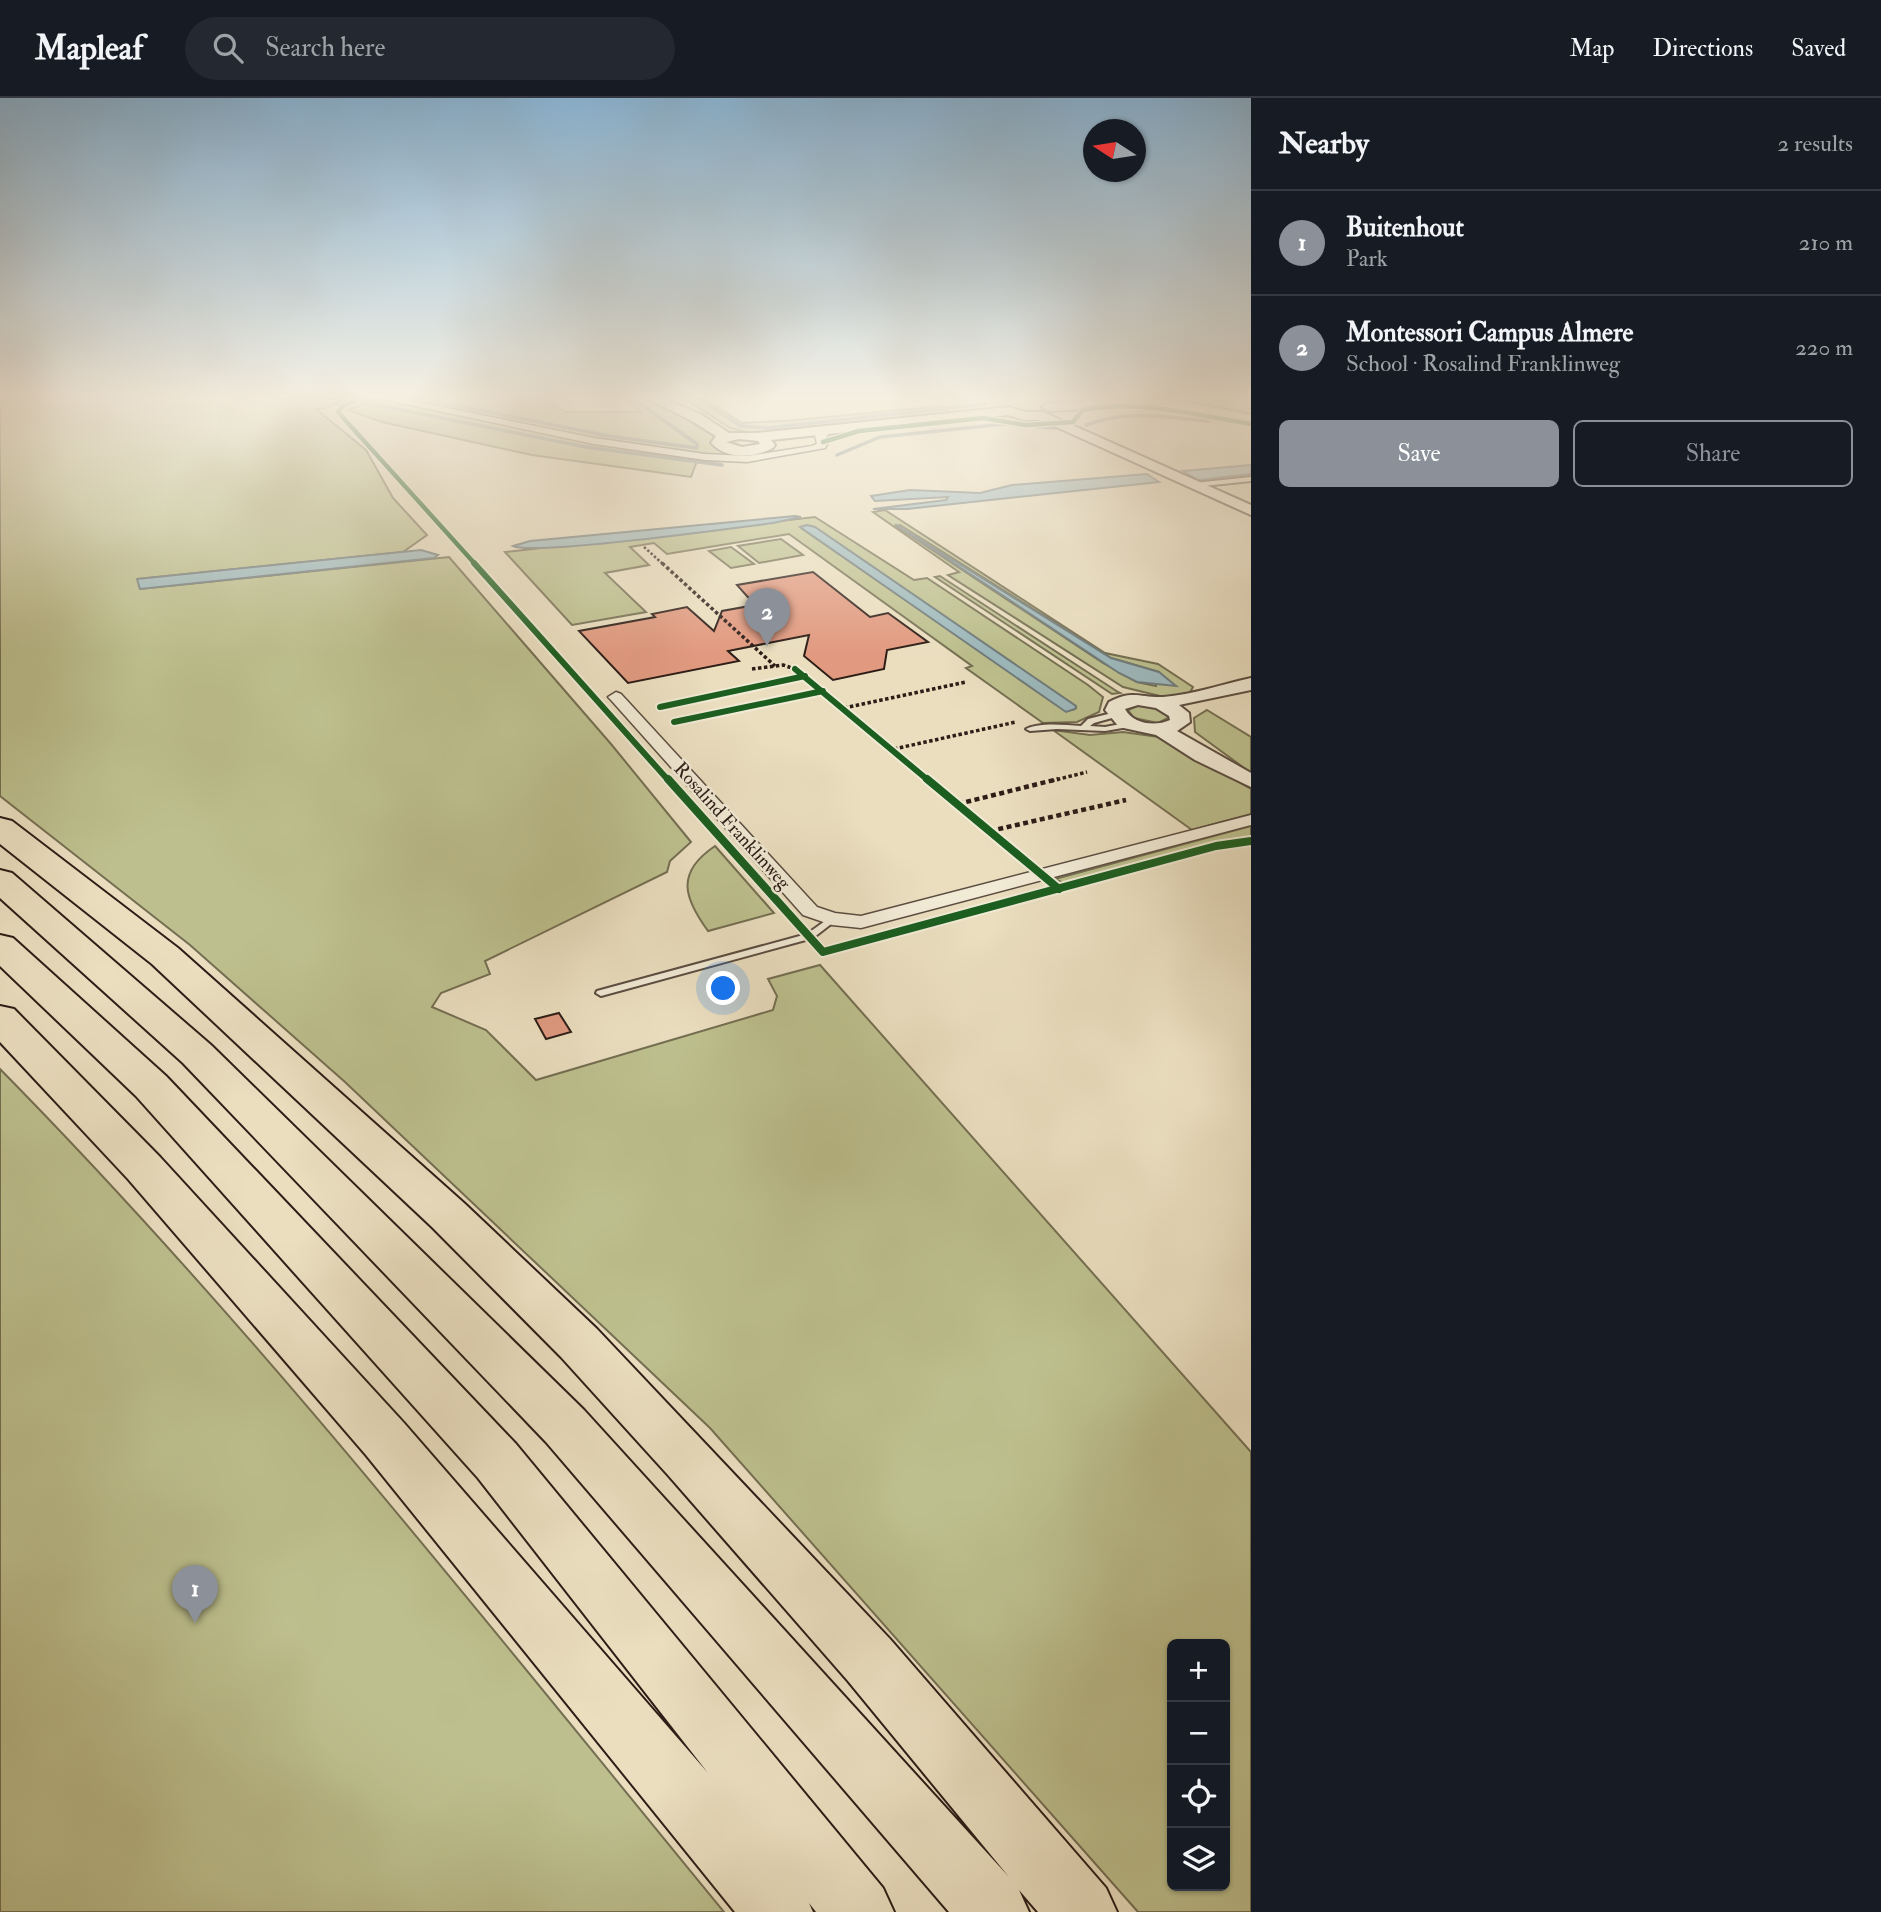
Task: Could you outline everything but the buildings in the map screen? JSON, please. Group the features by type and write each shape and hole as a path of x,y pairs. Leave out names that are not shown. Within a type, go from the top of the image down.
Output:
{"highway":[{"path":"0,828 165,956 448,1215 579,1343 869,1660 1082,1912"},
{"path":"0,880 197,1055 565,1426 994,1912"},
{"path":"0,946 46,985 150,1086 498,1461 859,1912"},
{"path":"0,1018 144,1168 385,1440 720,1838 778,1912"}],"street":[{"path":"1191,484 1251,511"},
{"path":"1170,718 1251,684"},
{"path":"1245,778 1202,756 1170,718 1138,699 1116,706 1123,719 1170,718 1251,695"},
{"name":"Rosalind Franklinweg","path":"616,697 810,911 832,919 861,922 1251,820"}],"lane":[{"path":"1194,485 1207,484"},
{"path":"1082,729 1091,721 1123,719"},
{"path":"1030,729 1105,729 1123,719"},
{"path":"601,993 810,936 832,919"}],"path":[{"path":"644,547 775,666"},
{"path":"752,669 775,666 795,668 805,676 792,679"},
{"path":"844,708 966,682"},
{"path":"835,700 854,716"},
{"path":"894,749 1019,722"},
{"path":"884,741 902,756"},
{"path":"958,803 1087,772"},
{"path":"947,795 966,810"},
{"path":"990,831 1126,800"},
{"path":"982,824 1001,840"}],"green space":[{"path":"0,484 385,484 393,498 427,535 403,552 138,579 140,589 449,557 611,744 691,842 670,861 667,872 485,961 490,974 441,993 432,1007 486,1030 536,1080 773,1010 777,996 768,979 820,965 1251,1452 1251,1912 1138,1912 710,1428 345,1082 190,945 0,796"},
{"path":"885,510 1105,653 1158,664 1193,687 1188,696 1164,697 1123,687 948,575 959,572 873,512","holes":["900,525 1111,658 1159,672 1156,686 1137,682 1103,663 896,526"]},
{"path":"815,517 914,580 927,578 1103,697 1099,712 1077,722 1043,723 966,668 972,666 789,534 667,554 654,543 630,547 649,565 605,573 646,612 572,625 505,552","holes":["801,528 1076,708 1066,711"]},
{"path":"781,539 803,555 759,563 738,546"},
{"path":"731,547 754,564 731,568 709,551"},
{"path":"940,576 1120,693 1112,694 935,577"},
{"path":"1139,705 1157,707 1169,715 1168,718 1158,723 1134,718 1128,710"},
{"path":"1207,710 1251,737 1251,773 1195,732 1194,718"},
{"path":"1053,730 1090,735 1123,732 1159,737 1251,789 1251,814 1192,830"},
{"path":"1251,826 1251,838 1218,843 1065,884 1055,879"},
{"path":"715,846 774,913 708,931 693,908 687,886 694,866"},
{"path":"0,1069 96,1169 281,1376 460,1589 724,1912 0,1912"}],"water":[{"path":"1144,484 907,509 873,509 946,500 948,497 875,501 871,496 910,490 980,493 1012,485"},
{"path":"801,517 636,540 557,547 513,546 530,541"},
{"path":"895,524 1111,658 1159,672 1176,686 1137,682 1119,673"},
{"path":"800,527 815,527 1076,706 1075,709 1066,712"},
{"path":"421,550 438,555 434,558 140,589 137,579"}],"cycle path":[{"path":"402,484 823,952 1216,846 1251,841"},
{"path":"795,669 1059,889"},
{"path":"660,707 805,676"},
{"path":"674,722 823,691"}],"place":[{"name":"Montessori Campus Almere","path":"767,646"},
{"name":"Buitenhout","path":"195,1623"}]}
